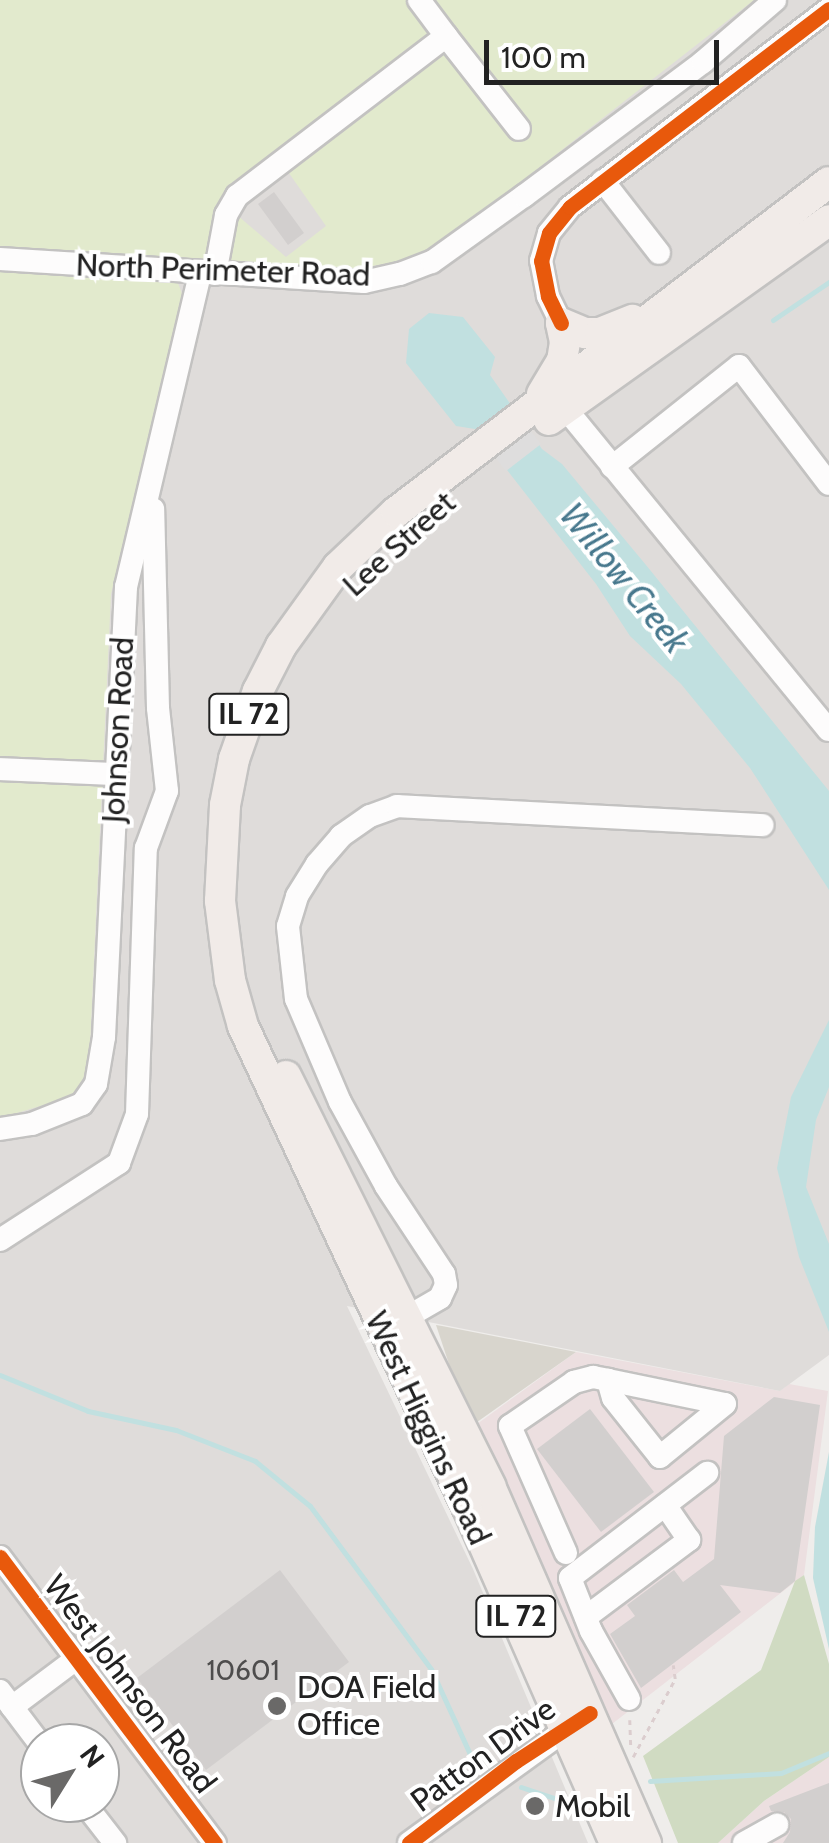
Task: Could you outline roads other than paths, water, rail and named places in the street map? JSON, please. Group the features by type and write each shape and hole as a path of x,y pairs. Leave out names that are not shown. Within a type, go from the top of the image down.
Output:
{"main road":[{"name":"Lee Street","path":"290,1084 256,1000 240,912 244,808 260,741 298,655 351,581 491,452 676,299 829,182"},
{"name":"Lee Street","path":"538,415 829,220"},
{"path":"562,323 585,333 600,333 676,299"},
{"path":"538,415 562,361 562,323"},
{"name":"Lee Street","path":"261,1069 242,1026 230,980 220,901 224,805 244,725 281,646 338,567 396,512 491,452"},
{"name":"West Higgins Road","path":"261,1069 578,1720 646,1843"},
{"name":"West Higgins Road","path":"290,1084 408,1316 540,1594 614,1843"}],"street":[{"path":"419,0 518,129"},
{"name":"North Perimeter Road","path":"0,259 364,282 432,262 703,62 775,0"},
{"path":"562,323 548,296 541,262 549,233 570,207 829,9"},
{"name":"Johnson Road","path":"0,1129 32,1124 82,1104 96,1084 104,1037 126,587 207,273 226,215 237,196 446,36"},
{"path":"603,181 659,253"},
{"path":"612,467 739,366 829,484"},
{"path":"538,415 612,467 829,730"},
{"path":"0,1240 119,1164 137,1114 146,848 167,791 158,708 152,480"},
{"path":"0,768 114,774"},
{"path":"408,1316 440,1298 446,1285 444,1274 386,1186 340,1102 296,999 288,926 297,896 317,864 341,836 370,816 398,806 762,825"},
{"path":"566,1552 510,1426 574,1382 593,1377 608,1380 725,1404 660,1458 613,1398 608,1380"},
{"path":"629,1698 586,1618 570,1578 707,1473"},
{"path":"586,1618 689,1540 665,1505"},
{"name":"West Johnson Road","path":"0,1557 215,1843"},
{"path":"24,1723 6,1699 76,1658"},
{"name":"Patton Drive","path":"408,1843 578,1720"},
{"path":"100,1823 115,1843"},
{"path":"744,1843 776,1825"}],"water":[{"name":"Willow Creek","path":"429,313 463,317 495,357 490,375 542,449 562,464 829,791 829,890 750,768 681,684 630,636 596,584 475,429 456,426 406,363 409,329"},
{"path":"829,1020 829,1087 816,1120 806,1187 829,1244 829,1332 799,1257 777,1168 791,1097"},
{"path":"829,1452 829,1649 813,1578 815,1527"}],"waterway":[{"path":"773,320 829,282"},
{"path":"0,1375 88,1411 176,1430 255,1461 310,1506 431,1669 475,1765"},
{"path":"650,1781 781,1773 829,1753"},
{"path":"521,1787 581,1807"}],"place":[{"name":"DOA Field Office","path":"277,1706"},
{"name":"Mobil","path":"535,1806"}]}
